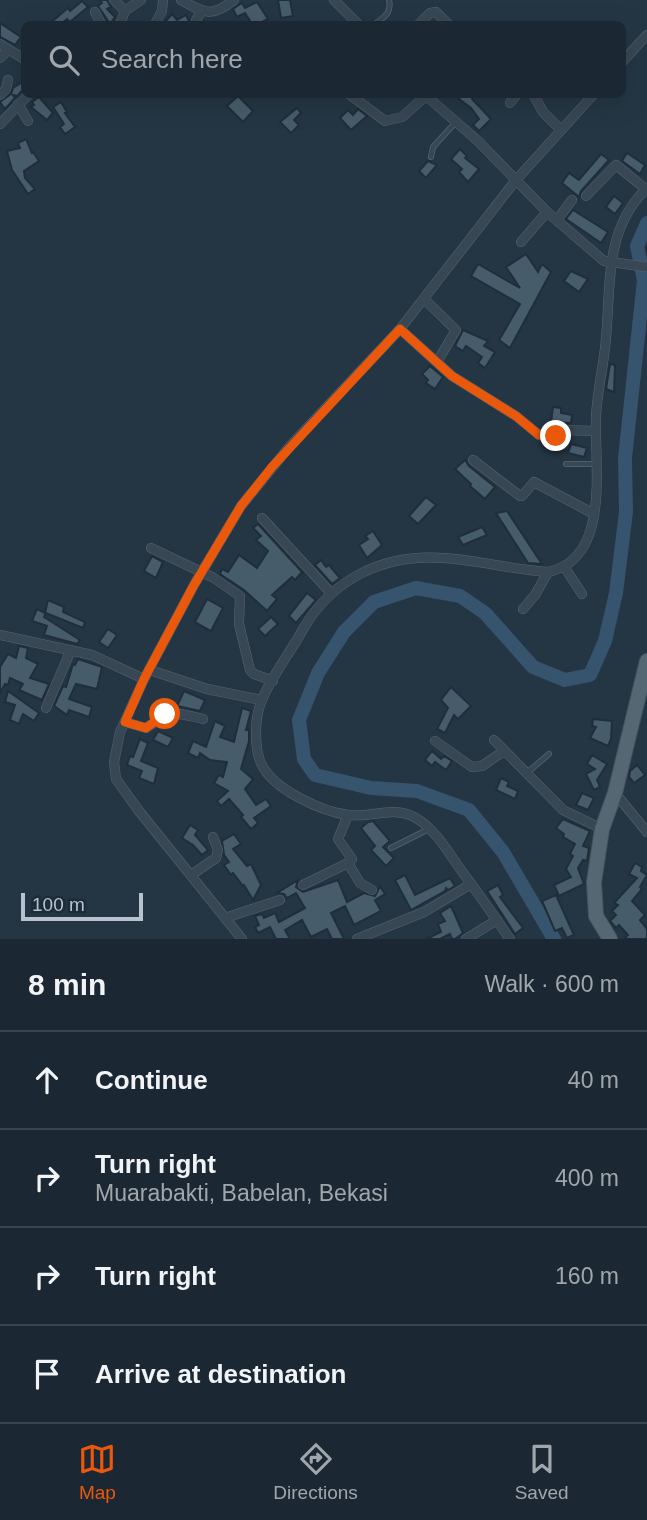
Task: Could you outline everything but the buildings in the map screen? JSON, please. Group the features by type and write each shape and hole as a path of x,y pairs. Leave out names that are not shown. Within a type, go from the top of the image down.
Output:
{"main road":[{"path":"610,939 599,922 594,906 594,882 603,829 615,793 647,661"}],"street":[{"path":"114,0 125,11"},
{"path":"121,21 125,11 141,0"},
{"path":"157,21 162,11 163,0"},
{"path":"181,0 201,12 213,13 234,0"},
{"path":"334,0 355,21"},
{"path":"95,12 99,21"},
{"path":"196,21 201,12"},
{"path":"422,21 430,13 436,12 445,21"},
{"path":"626,58 647,35"},
{"path":"0,58 4,47 21,57"},
{"path":"0,95 6,89 8,80"},
{"path":"0,124 25,98"},
{"path":"354,98 385,121 402,117 422,98"},
{"path":"428,98 547,212 600,258 614,264 647,267"},
{"path":"510,103 514,98"},
{"path":"535,98 543,112 561,130"},
{"path":"242,939 116,779 115,754 125,722 144,679 201,572 241,506 400,329 516,180 590,98"},
{"path":"18,104 28,121"},
{"path":"510,939 438,838 417,819 392,811 363,816 328,810 281,786 267,774 257,749 258,716 262,700 304,627 331,593 360,573 403,559 445,558 548,572 565,568 582,549 590,533 594,514 597,401 614,264 623,223 636,200 647,188 616,165 586,196"},
{"path":"556,220 572,200"},
{"path":"521,243 547,212"},
{"path":"424,299 456,330 437,362"},
{"path":"400,329 452,376 516,416 543,437 553,438 562,430 596,431"},
{"path":"473,460 520,496 534,482 594,514"},
{"path":"262,518 331,593"},
{"path":"151,548 214,578 240,596 239,624 250,670 273,681"},
{"path":"565,568 582,594"},
{"path":"523,609 548,572"},
{"path":"0,635 101,659 144,679"},
{"path":"46,708 71,650"},
{"path":"150,670 207,689 262,700"},
{"path":"125,722 146,728 159,718 172,713 203,719"},
{"path":"494,740 568,814 603,829"},
{"path":"435,741 472,768 482,766 504,751"},
{"path":"615,793 647,832"},
{"path":"303,885 352,859 338,839 348,815"},
{"path":"191,875 216,858 218,850 212,837"},
{"path":"348,863 360,883 372,890"},
{"path":"357,939 424,912 471,884"},
{"path":"225,918 280,900"},
{"path":"466,939 497,920"}],"lane":[{"path":"379,21 388,14 389,0"},
{"path":"431,157 433,147 456,122"},
{"path":"566,464 597,464"},
{"path":"528,772 549,754"},
{"path":"391,848 429,829"}],"waterway":[{"path":"554,939 503,852 469,810 417,791 371,788 315,775 304,759 299,720 318,673 344,632 374,602 416,588 460,596 485,613 533,667 565,680 590,675 605,641 616,593 626,512 625,458 644,280 637,246 647,223"}],"route":[{"path":"165,714 146,728 125,722 144,679 230,524 272,467 400,329 452,376 516,416 539,435 553,438 556,436"}]}
